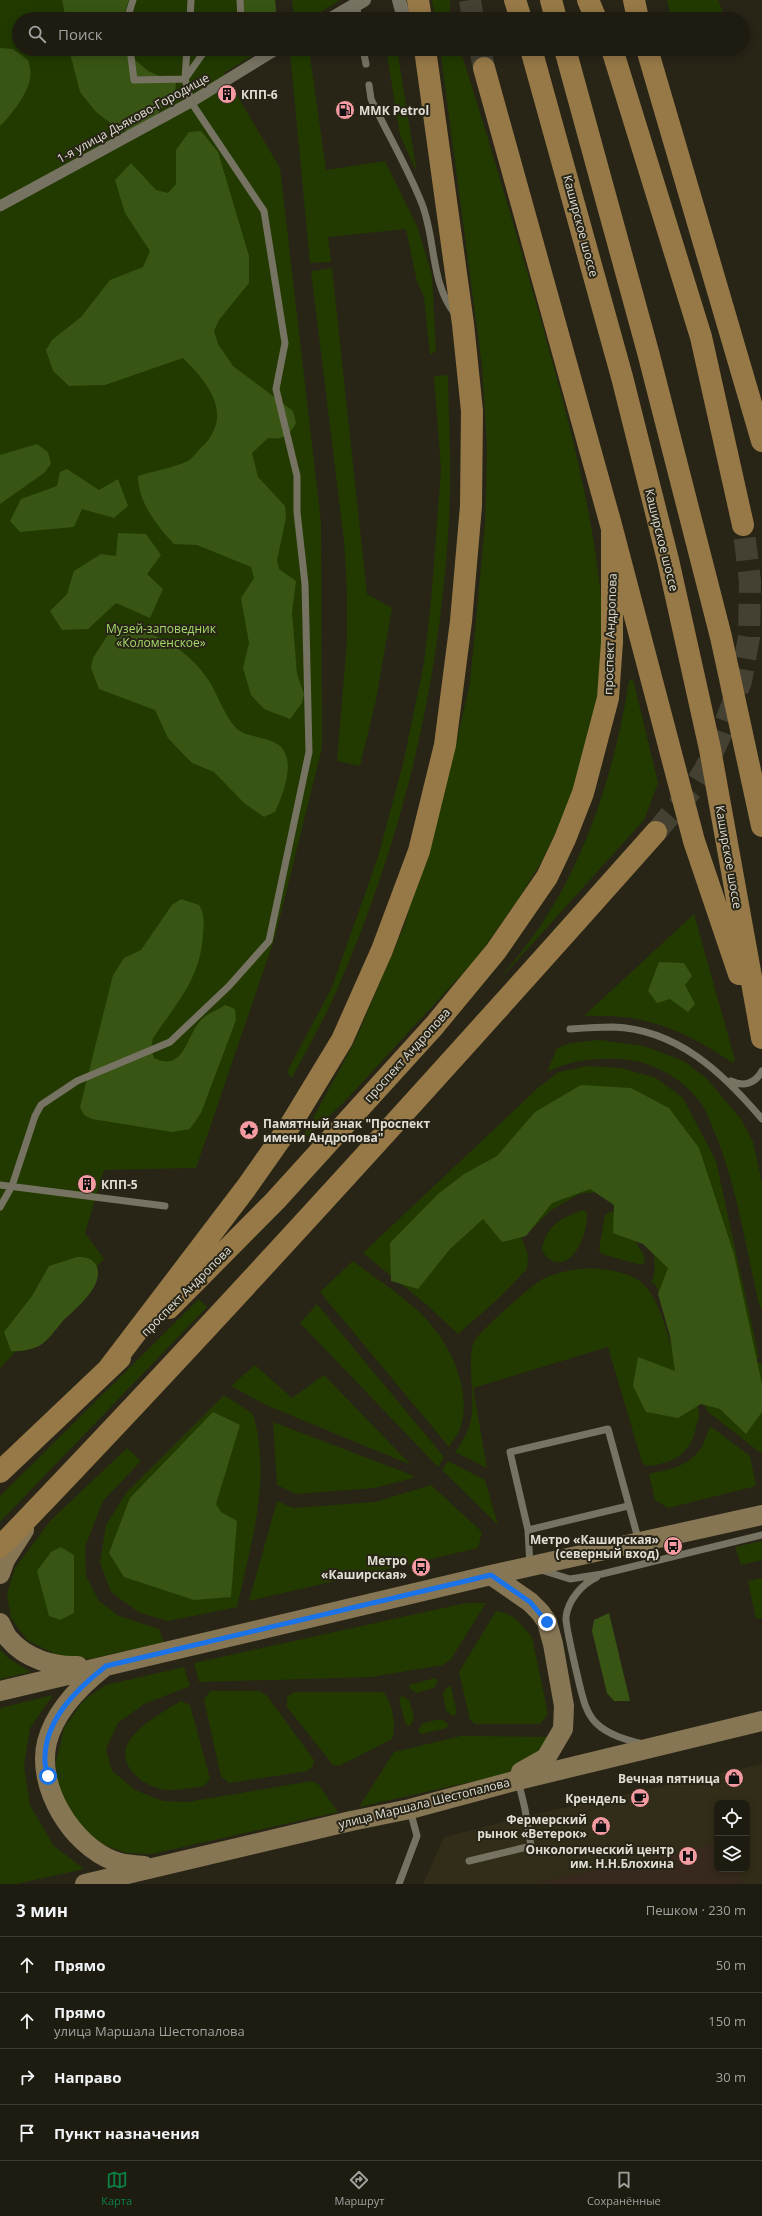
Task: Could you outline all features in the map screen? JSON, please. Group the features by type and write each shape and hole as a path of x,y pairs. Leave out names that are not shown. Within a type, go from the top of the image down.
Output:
{"main road":[{"path":"418,0 420,12"},
{"path":"515,0 519,12"},
{"path":"551,0 554,12"},
{"path":"588,0 593,12"},
{"path":"602,0 605,12"},
{"path":"634,0 637,12"},
{"path":"109,1368 246,1188 291,1124 342,1040 382,950 419,851 446,745 462,613 471,506 472,411 463,324 424,56"},
{"name":"Каширское шоссе","path":"533,56 622,378 668,560 710,749 762,1038"},
{"path":"567,56 648,352 721,637 762,826"},
{"path":"614,56 701,337 742,525"},
{"path":"649,56 762,440"},
{"path":"484,68 612,531 694,841 762,1046"},
{"name":"проспект Андропова","path":"0,1472 109,1368 275,1201 434,1026 496,951 547,877 565,839 583,793 608,698 612,642 612,531"},
{"path":"0,1547 144,1397 444,1070 656,832"},
{"path":"0,1574 5,1560 38,1507"},
{"path":"0,1691 491,1575 762,1515"},
{"path":"491,1575 530,1602 547,1622 553,1644 564,1706 562,1729 546,1758 497,1786"},
{"path":"0,1622 9,1639 22,1650 43,1661 62,1667 106,1666"},
{"path":"106,1666 84,1683 67,1703 54,1723 47,1742 44,1759 50,1790 62,1817 89,1847 114,1861 154,1868"},
{"name":"улица Маршала Шестопалова","path":"85,1884 410,1809 518,1780 762,1721"}],"street":[{"path":"399,0 402,12"},
{"path":"343,12 360,2"},
{"name":"1-я улица Дьяково-Городище","path":"0,206 191,102 266,56"}],"lane":[{"path":"129,12 133,0"},
{"path":"190,12 191,0"},
{"path":"240,0 241,12"},
{"path":"359,12 360,2"},
{"path":"131,56 134,80 185,79"},
{"path":"0,1207 12,1186 35,1116 41,1105 77,1081 170,1042 229,986 269,941 309,752 306,584 297,512 297,476 276,389 285,343 264,211 191,102 185,79 187,56"},
{"path":"185,79 201,56"},
{"path":"364,56 366,64"},
{"path":"369,85 371,98 422,205 438,281 446,303 463,324"},
{"path":"570,1029 614,1027 654,1036 691,1051 725,1078 762,1119"},
{"path":"725,1078 739,1085 748,1084 762,1071"},
{"path":"0,1185 165,1206"},
{"path":"639,1542 608,1429 510,1452 528,1530 530,1567 570,1579 602,1574 762,1535"},
{"path":"528,1530 628,1506"},
{"path":"602,1574 588,1581 578,1592 566,1618 586,1708 595,1722 604,1729 627,1740 659,1745"},
{"path":"469,1862 531,1846 525,1809 518,1780"},
{"path":"399,1884 417,1836 410,1809"}],"shaded area":[{"name":"Фермерский рынок «Ветерок»","path":"762,1764 762,1884 743,1884 740,1872 750,1872 750,1800 714,1800 714,1845 532,1884 423,1884 444,1837 527,1816"},
{"name":"Онкологический центр им. Н.Н.Блохина","path":"714,1845 714,1872 740,1872 743,1884 532,1884"}],"green space":[{"name":"Музей-заповедник «Коломенское»","path":"0,0 272,0 274,12 12,12 12,56 252,56 224,73 280,168 321,522 322,748 275,937 196,1168 104,1170 85,1233 104,1259 0,1368"},
{"path":"62,0 129,0 125,12 65,12"},
{"path":"239,0 275,0 276,12 240,12"},
{"path":"292,0 340,0 321,12 293,12"},
{"path":"432,0 450,0 450,12 434,12"},
{"path":"667,0 718,0 723,12 670,12"},
{"path":"0,48 12,49 12,56 23,56 28,60 30,67 30,79 29,85 22,98 9,117 0,126"},
{"path":"71,56 131,56 148,71 176,83 175,91 150,124 132,132 118,129 96,112 80,92"},
{"path":"290,56 310,56 326,170 385,161 418,228 432,276 436,351 430,355 424,297 417,282 406,229 328,237 331,262 310,263"},
{"path":"387,56 398,56 417,173 400,135"},
{"path":"441,56 462,56 532,290 578,460 592,529 601,598 604,598 598,711 568,807 543,859 516,903 475,960 344,1102 298,1146 355,1041 404,926 446,786 470,683 485,524 487,446 482,366"},
{"path":"201,131 218,152 249,256 249,283 219,320 214,331 218,344 233,366 293,411 296,423 288,434 282,438 268,438 252,453 258,477 285,506 286,518 277,560 279,569 296,581 292,613 297,674 304,694 302,703 290,719 264,709 251,695 243,668 249,643 241,598 254,578 251,567 197,545 174,544 155,521 141,495 138,476 176,466 188,461 203,446 212,434 216,422 217,411 214,399 208,388 183,358 105,385 69,386 53,371 46,350 52,340 81,317 110,280 143,267 150,251 125,213 115,180 131,163 156,190 168,193 176,184 176,150 189,132"},
{"path":"332,268 367,594 392,608 376,700 360,766 337,761 347,641 347,591 344,541 311,271"},
{"path":"448,375 450,476 448,536 443,596 425,711 397,824 380,879 360,935 337,990 292,1078 287,1072 332,987 378,857 403,764 424,663 431,602 441,470 434,376"},
{"path":"37,444 48,452 51,464 44,473 0,504 0,455"},
{"path":"67,469 99,490 118,479 128,506 114,518 82,509 74,527 20,532 10,521 21,499 57,486 60,472"},
{"path":"118,533 146,534 161,555 147,574 163,589 150,618 116,603 88,629 62,630 50,611 67,594 74,571 101,554 116,556"},
{"path":"124,628 150,634 175,646 196,664 205,675 226,714 236,728 241,732 275,742 280,746 287,758 288,765 284,790 275,812 264,817 244,803 214,772 192,763 168,738 155,710 99,689 91,668 93,658 111,630"},
{"path":"633,679 658,783 644,820 493,987 543,922 574,866 587,837 608,775 617,744 629,681"},
{"path":"181,899 199,905 201,909 204,923 201,950 198,964 186,990 153,1038 151,1048 154,1058 164,1061 172,1061 183,1051 196,1027 203,1018 225,1005 235,1009 236,1020 201,1113 190,1129 172,1132 92,1119 84,1115 80,1107 113,975 124,958 141,950 172,905"},
{"path":"694,914 735,1060 733,1063 697,1041 663,1026 626,1017 584,1016"},
{"path":"659,962 684,963 692,976 685,985 695,1004 688,1012 670,999 657,1003 648,991"},
{"path":"599,1040 644,1046 684,1061 706,1078 741,1119 753,1142 762,1183 762,1308 760,1308 740,1214 720,1145 702,1104 692,1093 675,1078 665,1072 632,1060 610,1059 574,1062 547,1072 557,1048 571,1043"},
{"path":"587,1066 621,1068 656,1078 683,1098 716,1161 759,1358 685,1364 671,1314 655,1285 651,1282 655,1268 653,1254 648,1239 639,1221 606,1191 579,1194 550,1211 529,1232 513,1232 522,1239 528,1255 527,1269 499,1298 458,1334 427,1305 363,1253 539,1087 559,1072"},
{"path":"581,1085 631,1088 669,1108 699,1148 734,1254 762,1384 762,1412 746,1434 720,1409 701,1404 678,1418 646,1412 633,1386 638,1357 675,1371 670,1336 658,1294 668,1268 643,1244 613,1233 614,1205 590,1189 552,1203 526,1236 502,1242 483,1219 450,1249 418,1289 391,1281 390,1243 438,1194 464,1174 497,1156 535,1112"},
{"path":"583,1210 587,1212 587,1222 580,1244 567,1260 559,1262 551,1260 542,1251 550,1229 561,1220"},
{"path":"610,1212 617,1213 644,1255 645,1262 641,1265 602,1254 599,1250 605,1215"},
{"path":"77,1257 89,1259 97,1267 98,1275 92,1290 81,1304 42,1344 29,1350 11,1351 4,1332 32,1296 49,1266"},
{"path":"353,1261 409,1303 429,1322 444,1342 456,1366 460,1378 464,1404 460,1429 449,1447 320,1292"},
{"path":"593,1268 620,1272 633,1277 644,1285 655,1301 679,1367 695,1399 699,1412 693,1437 685,1451 672,1460 664,1463 646,1466 642,1462 608,1347 473,1388 487,1468 455,1452 467,1431 472,1413 471,1356 472,1348 477,1337 506,1309 543,1279 568,1271"},
{"path":"199,1299 207,1307 0,1522 0,1496"},
{"path":"317,1304 444,1457 438,1467 300,1323"},
{"path":"761,1362 762,1454 707,1411 702,1398 686,1371"},
{"path":"255,1365 292,1398 324,1375 411,1465 266,1405 231,1386"},
{"path":"224,1395 253,1414 258,1438 260,1463 260,1487 257,1511 237,1607 168,1621 140,1613 111,1592 100,1562 106,1525 126,1493"},
{"path":"213,1412 240,1425 216,1504 221,1512 237,1521 231,1597 194,1600 124,1577 109,1553 130,1498"},
{"path":"273,1422 412,1475 414,1478 374,1488 296,1494 277,1485"},
{"path":"710,1426 750,1456 756,1486 668,1508 655,1500 649,1474 676,1467 688,1461 702,1447"},
{"path":"127,1448 141,1461 103,1501 85,1547 86,1576 99,1601 119,1616 159,1629 164,1642 90,1659 57,1655 27,1640 11,1618 7,1594 15,1568 51,1520"},
{"path":"448,1461 485,1480 498,1525 442,1470"},
{"path":"431,1485 482,1532 478,1548 249,1601 277,1501 293,1508 375,1502"},
{"path":"762,1541 762,1560 741,1565 735,1547"},
{"path":"61,1547 74,1555 74,1613 60,1620 49,1616 37,1571 51,1552"},
{"path":"762,1578 762,1618 756,1619 748,1581"},
{"path":"466,1603 486,1603 451,1659 443,1665 371,1677 199,1682 194,1663"},
{"path":"496,1611 506,1613 516,1619 532,1637 548,1714 540,1724 475,1724 470,1720 459,1672"},
{"path":"609,1613 630,1701 614,1701 607,1693 592,1631 594,1620"},
{"path":"0,1649 8,1658 31,1672 0,1679"},
{"path":"184,1667 190,1686 144,1704 118,1723 106,1749 112,1771 135,1790 163,1801 187,1802 312,1781 319,1785 338,1812 152,1854 126,1853 102,1844 80,1828 57,1787 56,1761 64,1728 84,1700 106,1685"},
{"path":"435,1678 438,1681 434,1688 416,1693 409,1688 410,1685"},
{"path":"448,1686 451,1687 457,1713 453,1716 446,1711 443,1693"},
{"path":"210,1691 260,1691 267,1696 314,1760 313,1766 307,1771 229,1783 221,1776 204,1700"},
{"path":"294,1692 383,1692 389,1701 393,1714 394,1728 392,1739 339,1766 332,1764 287,1707 287,1697"},
{"path":"53,1695 30,1728 24,1766 30,1805 54,1846 84,1869 16,1884 0,1884 0,1708"},
{"path":"402,1696 409,1700 414,1718 410,1726 406,1725 399,1700"},
{"path":"181,1701 190,1705 210,1779 204,1786 172,1790 159,1789 141,1780 128,1766 125,1757 126,1749 130,1740 141,1728"},
{"path":"441,1719 448,1724 447,1728 421,1734 418,1730 423,1723"},
{"path":"461,1736 552,1737 541,1753 523,1766 501,1775 359,1807 394,1752"}],"tunnel":[{"path":"470,0 472,12"},
{"path":"481,56 484,68"},
{"path":"656,832 694,787 705,769 722,732 741,681 749,637 750,581 743,525"}],"place":[{"name":"КПП-6","path":"227,94"},
{"name":"ММК Petrol","path":"345,110"},
{"name":"Памятный знак \"Проспект имени Андропова\"","path":"249,1130"},
{"name":"КПП-5","path":"87,1184"},
{"name":"Метро «Каширская» (северный вход)","path":"673,1546"},
{"name":"Метро «Каширская»","path":"421,1567"},
{"name":"Вечная пятница","path":"734,1778"},
{"name":"Крендель","path":"640,1798"},
{"name":"Фермерский рынок «Ветерок»","path":"601,1826"},
{"name":"Онкологический центр им. Н.Н.Блохина","path":"688,1856"}],"route":[{"path":"48,1776 44,1759 47,1742 54,1723 67,1703 84,1683 106,1666 193,1647 491,1575 530,1602 547,1622"}]}
